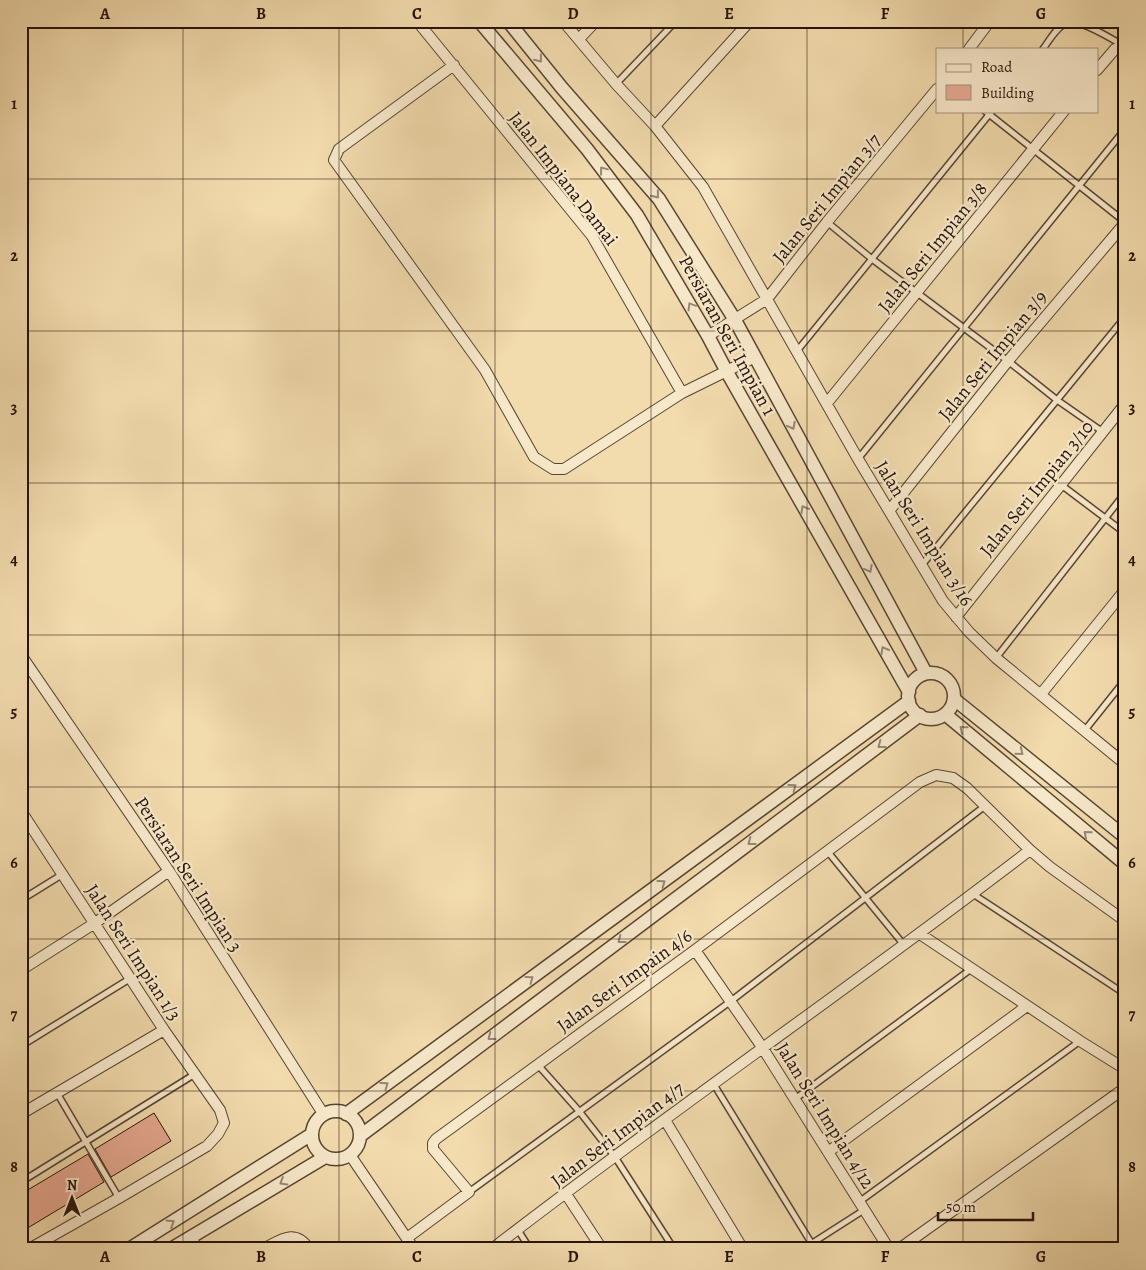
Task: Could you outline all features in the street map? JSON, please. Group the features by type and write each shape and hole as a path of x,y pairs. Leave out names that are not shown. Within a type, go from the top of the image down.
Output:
{"street":[{"name":"Jalan Impiana Damai","path":"417,21 592,236 682,393"},
{"name":"Persiaran Seri Impian 1","path":"479,21 587,149 638,215 708,336 909,697"},
{"name":"Persiaran Seri Impian 1","path":"508,21 562,88 659,199 735,320 926,673"},
{"name":"Jalan Seri Impian 3/16","path":"563,21 616,84 655,126 703,187 858,459 943,601 969,632 996,658 1125,764"},
{"path":"579,39 596,21"},
{"path":"970,48 990,21"},
{"path":"655,126 748,22"},
{"path":"1098,69 1115,48 1125,46"},
{"path":"454,65 339,148 334,160 485,370 534,457 553,469 564,469 682,393 755,357"},
{"name":"Jalan Seri Impian 3/7","path":"708,336 767,299 827,222 936,90"},
{"name":"Jalan Seri Impian 3/8","path":"827,403 1063,112"},
{"name":"Jalan Seri Impian 3/9","path":"889,511 1008,361 1125,222"},
{"name":"Jalan Seri Impian 3/10","path":"956,617 1125,404"},
{"path":"1041,694 1125,590"},
{"name":"Persiaran Seri Impian 3","path":"21,654 169,871 324,1115"},
{"path":"926,673 935,673 943,676 950,682 954,690 954,699 951,707 945,714 937,718 928,719 913,710 909,697 912,684 918,677 926,673"},
{"path":"346,1114 909,697"},
{"path":"954,699 1125,837"},
{"path":"945,714 1125,864"},
{"path":"360,1136 920,715"},
{"name":"Jalan Seri Impain 4/6","path":"469,1192 433,1149 433,1143 436,1139 828,852 920,782 936,775 953,778 985,806"},
{"path":"985,806 1030,850 1070,882 1125,921"},
{"name":"Jalan Seri Impian 1/3","path":"21,811 25,827 63,874 164,1030 220,1110 224,1123 218,1134 207,1146 119,1198"},
{"name":"Jalan Seri Impian 4/7","path":"492,1249 713,1083 920,934 1030,850"},
{"path":"21,970 95,923 169,871"},
{"path":"920,934 1125,1069"},
{"name":"Jalan Seri Impian 4/12","path":"695,950 762,1047 889,1249"},
{"path":"828,1152 1027,1006"},
{"path":"21,1114 164,1030"},
{"path":"899,1249 1125,1088"},
{"path":"335,1112 346,1114 353,1119 358,1127 360,1136 350,1155 338,1159 325,1157 318,1151 313,1143 312,1134 314,1126 324,1115 335,1112"},
{"path":"665,1120 743,1249"},
{"path":"129,1249 312,1134"},
{"path":"350,1155 414,1249"},
{"path":"171,1249 325,1157"},
{"path":"406,1238 469,1192"},
{"path":"566,1194 602,1249"},
{"path":"29,1249 119,1198"},
{"path":"192,1236 197,1249"},
{"path":"263,1249 284,1238 293,1236 300,1238 309,1249"}],"lane":[{"path":"616,84 676,21"},
{"path":"1044,48 1061,26 1067,22 1076,21 1125,46"},
{"path":"797,351 989,112 1032,150 1125,222"},
{"path":"858,459 1125,129"},
{"path":"827,222 872,259 1102,432"},
{"path":"922,566 1125,317"},
{"path":"1060,484 1125,532"},
{"path":"996,658 1125,493"},
{"path":"1084,731 1125,680"},
{"path":"469,1192 731,1001 985,806"},
{"path":"828,852 904,945"},
{"path":"21,900 63,874"},
{"path":"973,894 1125,994"},
{"path":"795,1099 971,969"},
{"path":"21,1046 131,978"},
{"path":"803,1249 1080,1041"},
{"path":"538,1064 579,1111 615,1157 674,1249"},
{"path":"21,1182 195,1074"},
{"path":"713,1083 815,1249"},
{"path":"57,1093 119,1198"},
{"path":"518,1229 530,1249"}],"building":[{"path":"154,1113 171,1141 111,1177 95,1149"},
{"path":"88,1154 104,1182 21,1232 21,1194"}]}
